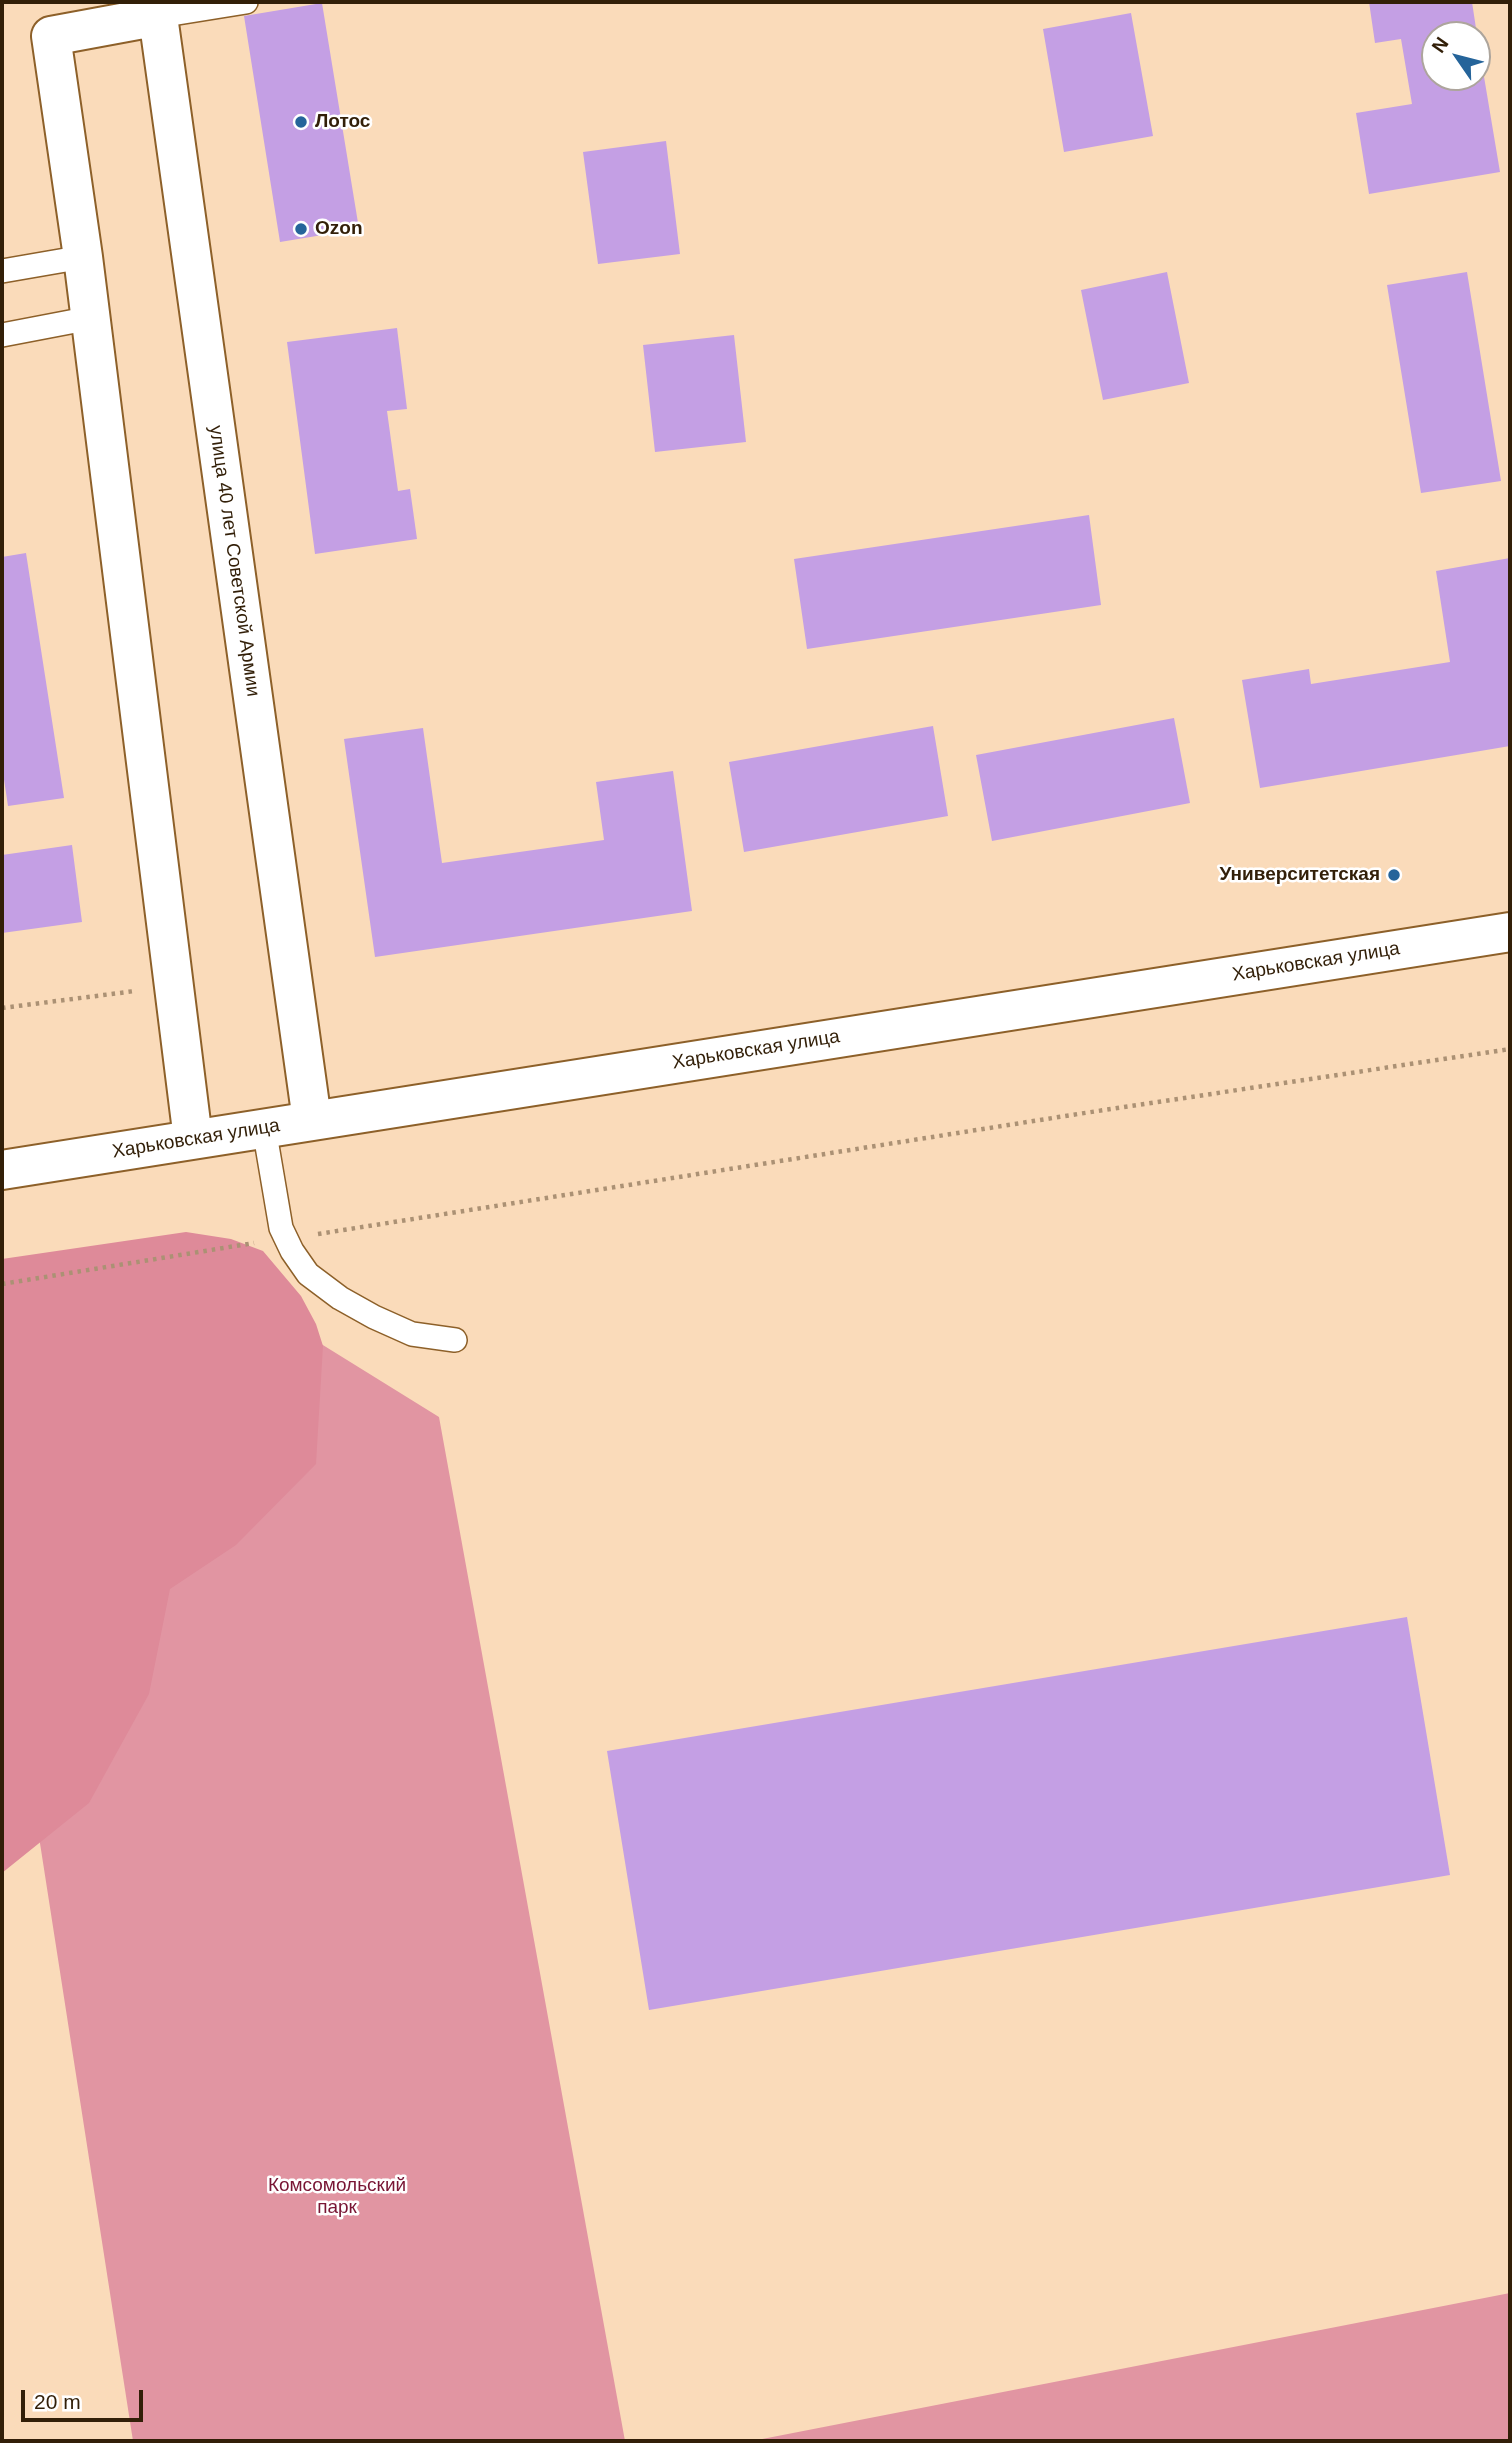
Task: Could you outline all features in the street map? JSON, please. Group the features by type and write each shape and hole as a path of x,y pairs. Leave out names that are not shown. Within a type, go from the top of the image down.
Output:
{"main road":[{"path":"157,9 51,36 91,318 193,1139"},
{"name":"улица 40 лет Советской Армии","path":"157,9 312,1120"},
{"name":"Харьковская улица","path":"2,1170 1510,932"}],"lane":[{"path":"157,9 246,2"},
{"path":"2,271 83,257"},
{"path":"2,335 91,318"},
{"path":"264,1128 281,1228 292,1251 308,1274 340,1298 374,1317 412,1334 455,1340"}],"path":[{"path":"2,1008 99,994 174,988"},
{"path":"2,1284 1050,1118 1510,1049"}],"green space":[{"name":"Комсомольский парк","path":"197,1267 439,1417 625,2441 133,2441 2,1599 2,1315"},
{"path":"1510,2293 1510,2441 752,2441"}],"shaded area":[{"path":"186,1232 231,1239 263,1251 301,1296 316,1324 323,1346 316,1464 236,1545 170,1589 149,1694 89,1803 2,1873 2,1259"}],"building":[{"path":"1369,2 1472,2 1475,21 1421,21 1421,91 1486,91 1500,172 1369,194 1356,113 1412,104 1401,39 1375,43"},
{"name":"Лотос","path":"322,3 359,229 280,242 244,16"},
{"path":"1131,13 1153,136 1064,152 1043,29"},
{"path":"666,141 680,254 598,264 583,152"},
{"path":"1167,272 1189,383 1103,400 1081,290"},
{"path":"1467,272 1501,481 1421,493 1387,285"},
{"path":"397,328 407,409 387,411 398,491 410,489 417,539 315,554 287,342"},
{"path":"734,335 746,442 655,452 643,345"},
{"path":"1089,515 1101,605 807,649 794,559"},
{"path":"26,553 64,798 8,806 2,766 2,557"},
{"path":"1510,558 1510,746 1260,788 1242,680 1309,669 1311,684 1450,662 1436,571"},
{"path":"1174,718 1190,803 992,841 976,755"},
{"path":"933,726 948,816 744,852 729,762"},
{"path":"423,728 442,863 604,840 596,782 673,771 692,911 375,957 344,739"},
{"path":"72,845 82,922 2,933 2,855"},
{"path":"1407,1617 1450,1875 649,2010 607,1751"}],"place":[{"name":"Лотос","path":"301,122"},
{"name":"Ozon","path":"301,229"},
{"name":"Университетская","path":"1394,875"}]}
